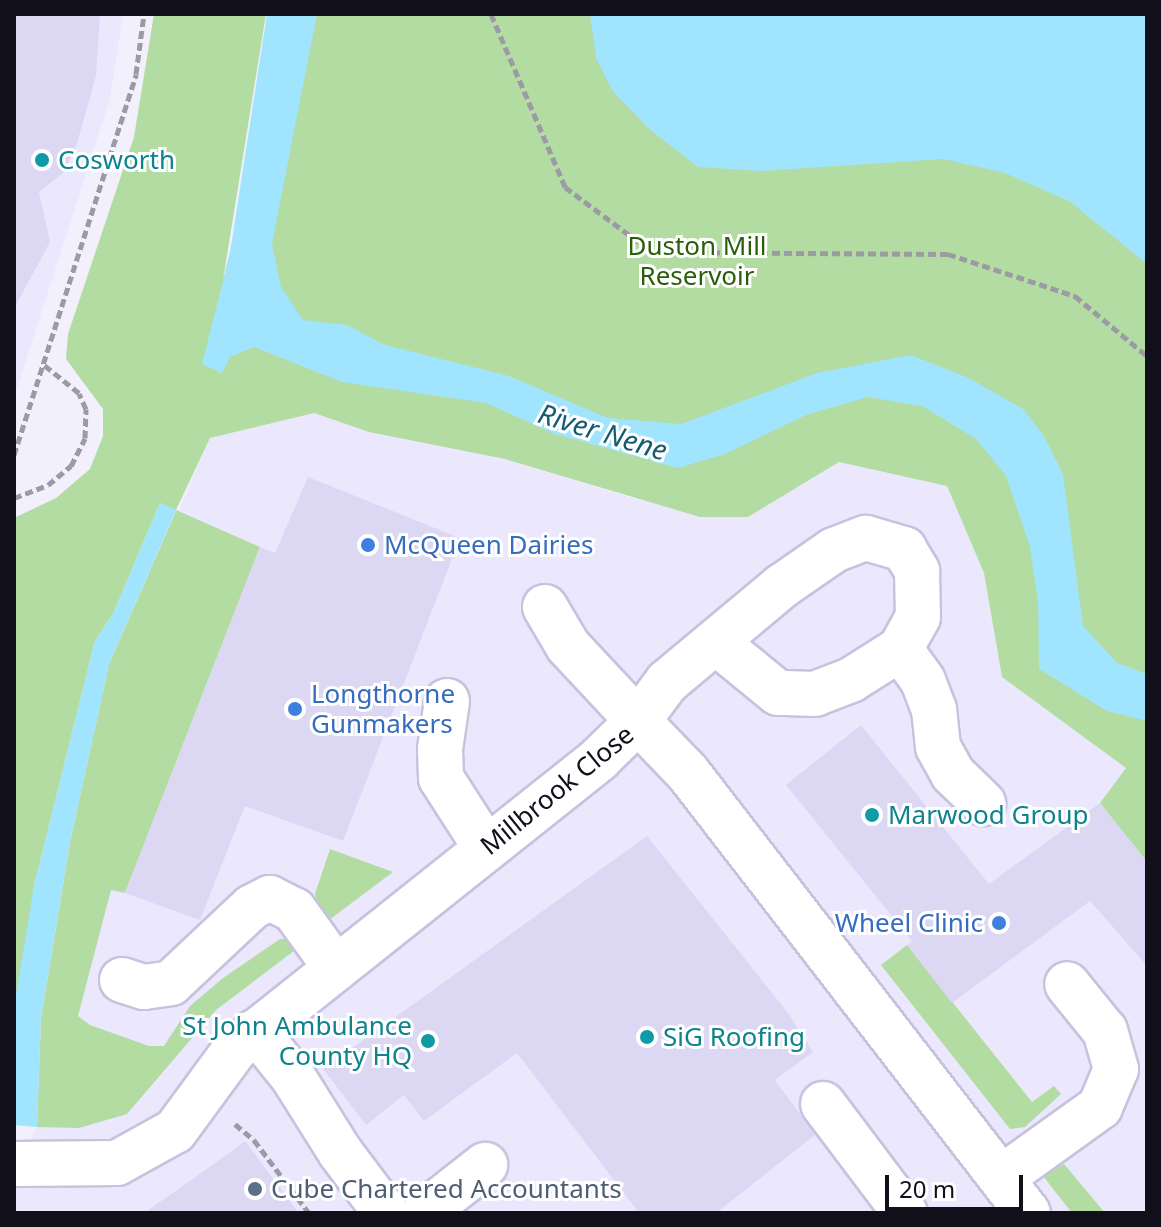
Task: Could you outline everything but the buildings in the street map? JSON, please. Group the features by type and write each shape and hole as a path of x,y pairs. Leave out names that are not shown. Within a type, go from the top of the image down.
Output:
{"street":[{"path":"545,607 568,646 638,721 667,682 782,586 834,550 866,538 904,549 917,571 918,617 900,649 851,680 815,694 778,693 717,643"},
{"path":"900,649 923,681 934,709 938,747 953,774 983,803"},
{"path":"447,701 440,749 441,778 486,848"},
{"name":"Millbrook Close","path":"14,1164 117,1163 175,1131 236,1048 599,759 638,721 688,773 1008,1200"},
{"path":"122,980 144,987 171,983 252,907 270,898 294,910 336,968"},
{"path":"1008,1200 1100,1107 1116,1069 1105,1031 1067,984"},
{"path":"256,1031 293,1077 340,1152 416,1212 485,1165"},
{"path":"823,1104 905,1213"}],"path":[{"path":"14,455 136,74 144,14"},
{"path":"491,14 565,187 652,252 948,254 1075,296 1147,356"},
{"path":"14,498 48,485 71,466 85,438 86,409 79,393 43,364"},
{"path":"225,1116 254,1140 309,1213"}],"shaded area":[{"name":"Cosworth","path":"14,14 123,14 110,99 14,398"},
{"path":"314,413 369,432 505,459 642,501 748,517 839,462 947,486 984,573 1002,677 1147,779 1147,1213 14,1213 14,1174 37,1127 41,1018 145,588 210,438"}],"green space":[{"name":"Duston Mill Reservoir","path":"154,14 266,14 223,280 290,14 1147,14 1147,862 1100,803 1126,768 1002,677 984,573 947,486 839,462 748,517 700,517 505,459 369,432 314,413 210,438 176,510 260,547 125,893 111,890 78,1016 90,1025 149,1046 164,1046 190,1006 223,978 280,939 292,939 299,947 216,1010 127,1114 79,1128 37,1127 41,1018 70,842 109,664 176,511 160,503 113,614 95,641 34,886 14,1026 14,518 56,498 90,469 103,436 103,409 66,359 68,334 134,137"},
{"path":"330,849 393,872 329,920 319,909 315,894"},
{"path":"907,945 1032,1102 1054,1086 1061,1094 1025,1127 1010,1129 881,965"},
{"path":"1064,1164 1105,1213 1072,1213 1043,1176"}],"water":[{"name":"River Nene","path":"267,14 317,14 272,244 281,287 303,320 347,325 385,345 509,376 608,418 681,424 817,373 911,355 969,378 1023,409 1044,436 1063,474 1083,626 1117,663 1147,674 1147,721 1107,711 1039,669 1038,602 1030,547 1006,476 976,439 922,406 868,397 806,415 725,454 678,468 555,434 486,403 342,382 254,347 230,357 222,373 202,364 230,253"},
{"name":"Duston Mill Reservoir","path":"590,14 1147,14 1147,264 1069,201 1005,173 943,159 761,171 698,167 648,128 612,90 596,58"},
{"path":"160,503 176,510 109,664 70,842 41,1018 37,1127 14,1125 15,1000 34,886 95,641 113,614"}],"place":[{"name":"Cosworth","path":"42,160"},
{"name":"McQueen Dairies","path":"368,545"},
{"name":"Longthorne Gunmakers","path":"295,709"},
{"name":"Marwood Group","path":"872,815"},
{"name":"Wheel Clinic","path":"999,923"},
{"name":"SiG Roofing","path":"647,1037"},
{"name":"St John Ambulance County HQ","path":"428,1041"},
{"name":"Cube Chartered Accountants","path":"255,1189"}]}
